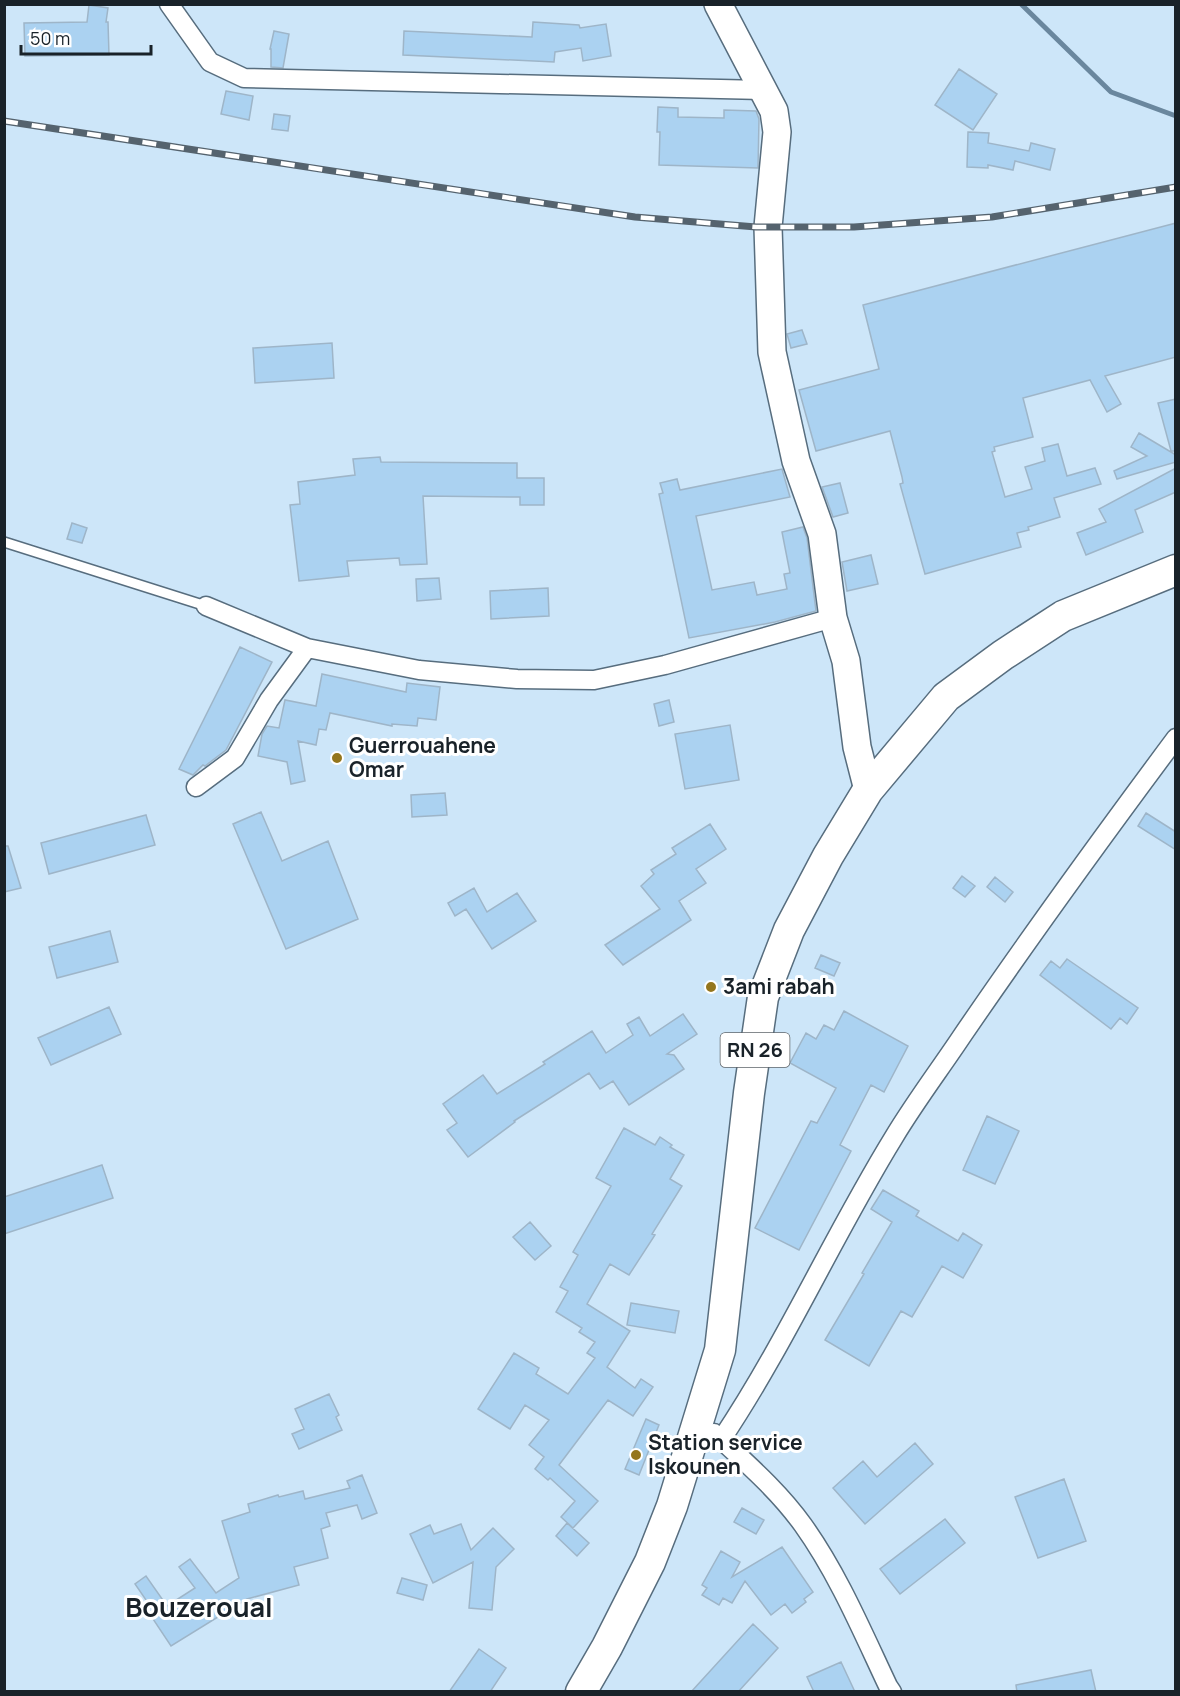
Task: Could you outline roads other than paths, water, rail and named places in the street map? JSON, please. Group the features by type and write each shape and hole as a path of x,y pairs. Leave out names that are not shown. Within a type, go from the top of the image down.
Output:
{"main road":[{"name":"RN 26","path":"581,1692 608,1647 650,1562 672,1506 720,1350 749,1093 763,997 789,930 828,856 868,790 946,697 1002,655 1063,616 1166,572 1176,570"}],"street":[{"path":"169,4 210,62 244,78 763,90"},
{"path":"718,4 774,111 777,132 768,227 772,352 796,461 822,534 833,618 846,661 857,747 868,790"},
{"path":"206,606 307,648 419,670 518,679 594,680 665,665 833,618"},
{"path":"196,787 235,758 268,700 307,648"},
{"path":"721,1440 758,1382 835,1239 894,1136 1024,947 1176,738"},
{"path":"699,1420 759,1473 802,1524 839,1582 892,1692"}],"lane":[{"path":"4,542 206,606"}],"waterway":[{"path":"1021,4 1111,92 1176,116"}],"railway":[{"path":"4,121 635,217 756,227 854,227 992,217 1176,187"}],"place":[{"name":"Guerrouahene Omar","path":"337,758"},
{"name":"3ami rabah","path":"711,987"},
{"name":"Station service Iskounen","path":"636,1455"}],"district":[{"name":"Bouzeroual","path":"199,1608"}]}
